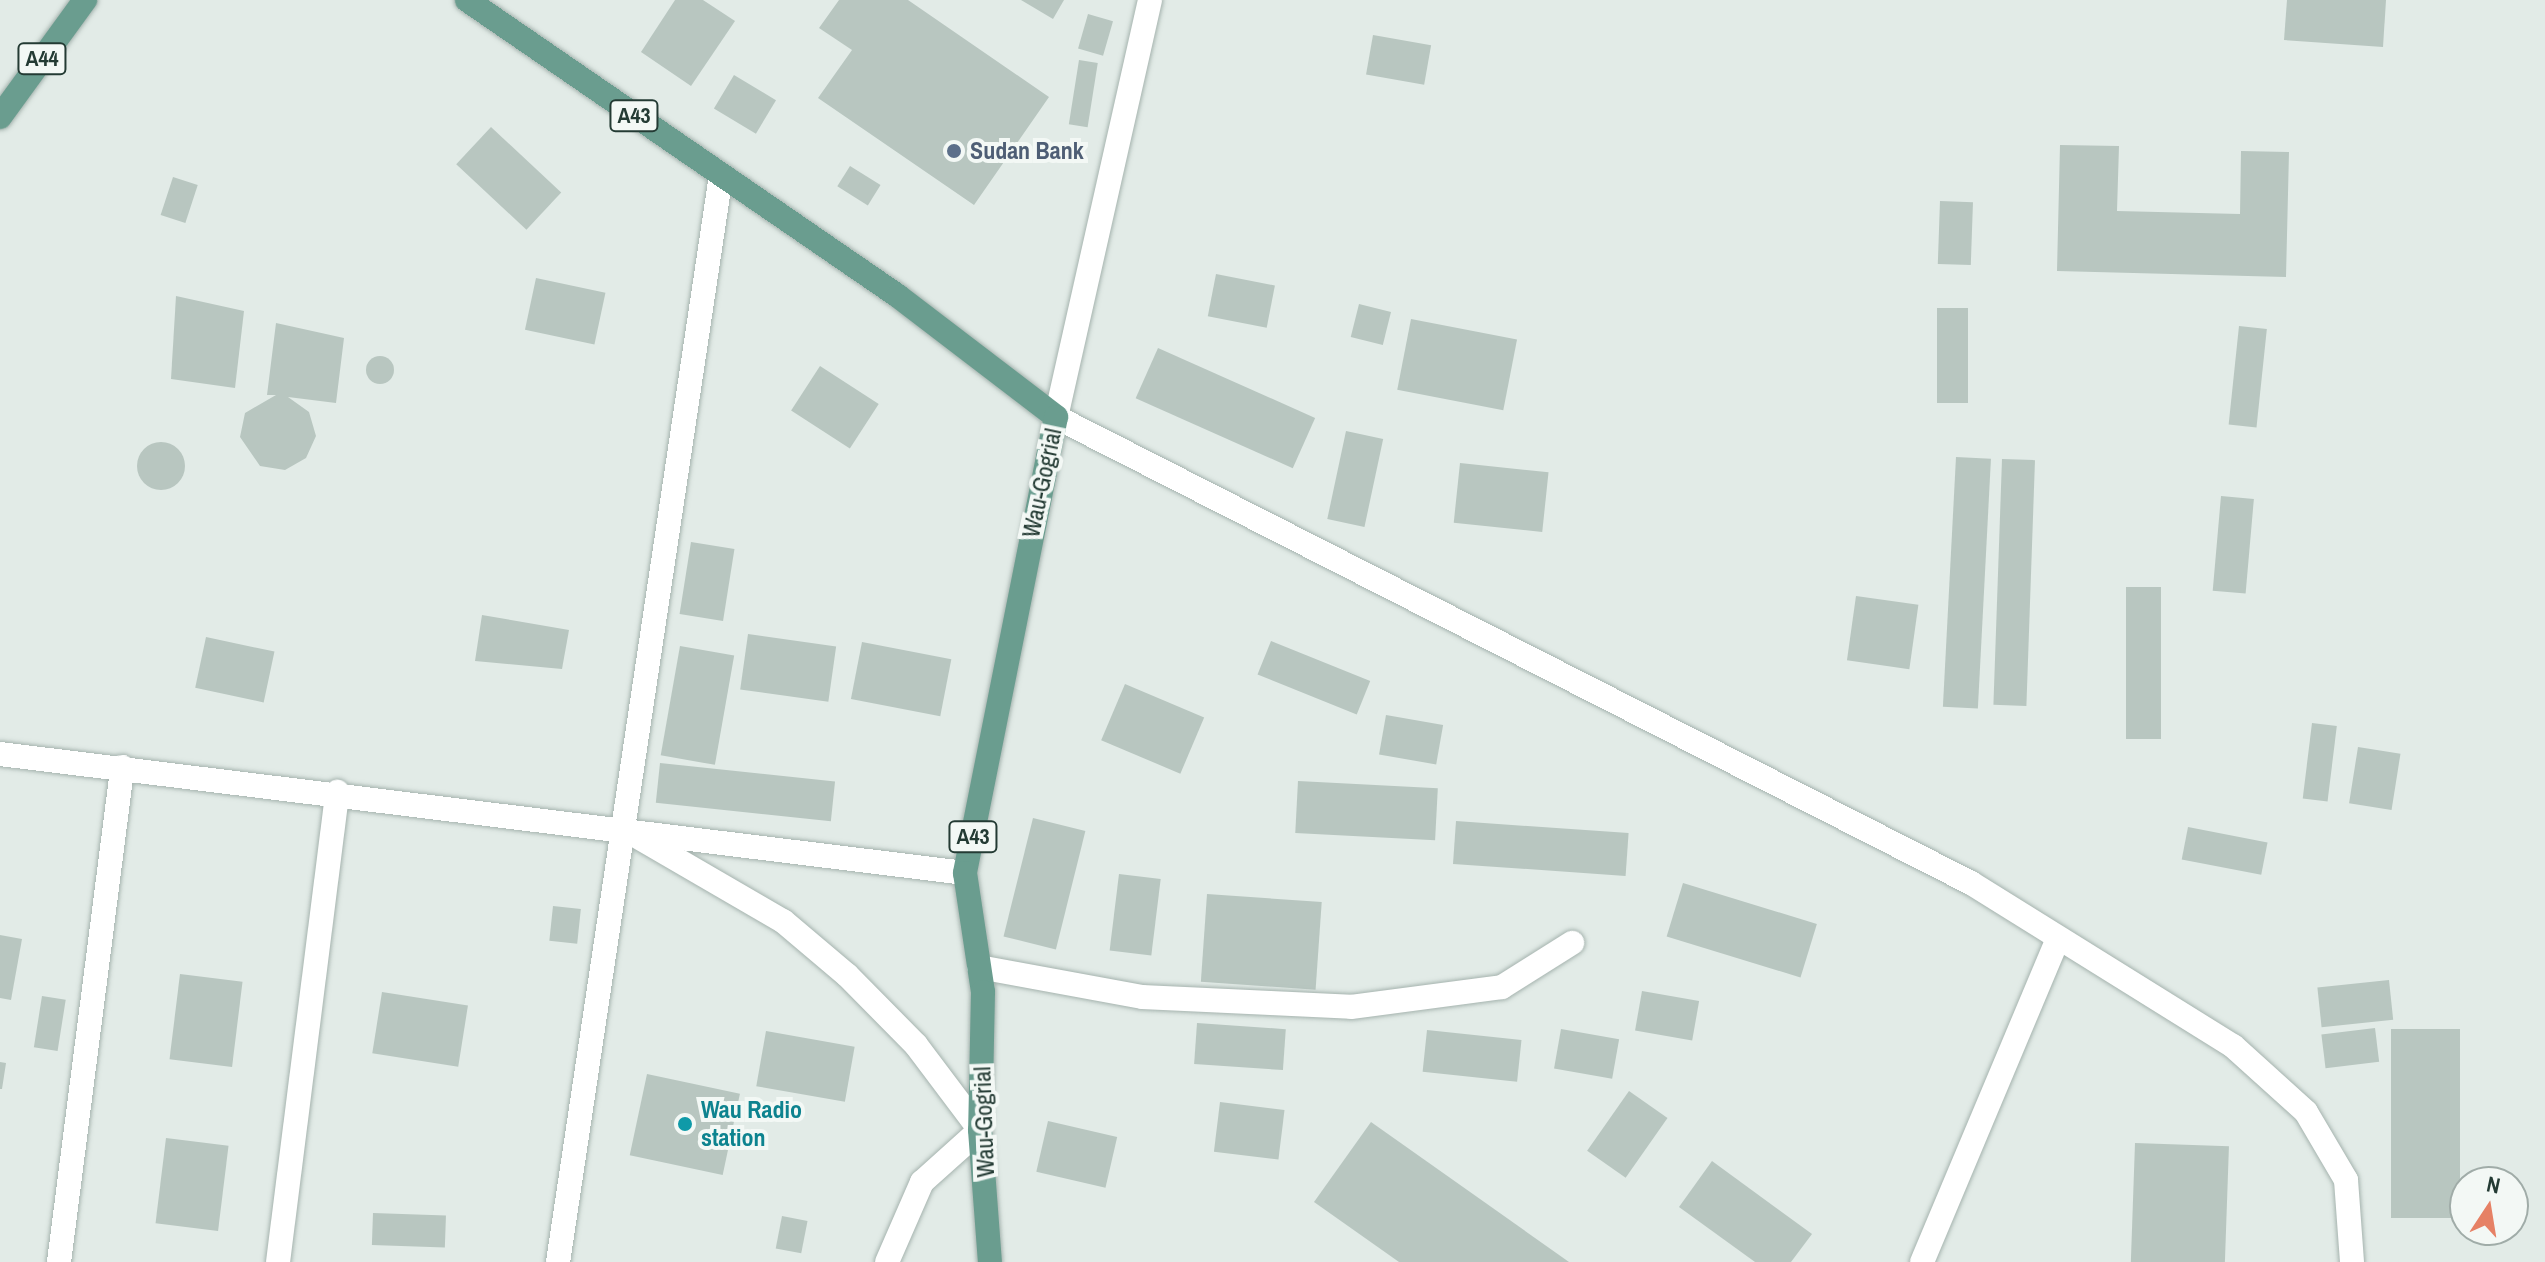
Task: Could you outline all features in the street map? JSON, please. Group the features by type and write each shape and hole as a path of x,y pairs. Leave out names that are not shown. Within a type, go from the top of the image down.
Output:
{"main road":[{"name":"A44","path":"0,117 85,0"},
{"name":"Wau-Gogrial","path":"467,0 898,296 1056,417 965,873 979,967 980,1130 990,1262"}],"street":[{"path":"1150,0 1056,417 1971,883 2233,1046 2306,1112 2346,1180 2352,1262"},
{"path":"558,1262 620,826 721,175"},
{"path":"0,754 620,826 965,873"},
{"path":"59,1262 122,767"},
{"path":"278,1262 337,792"},
{"path":"620,826 783,921 837,966 916,1045 980,1130 922,1182 887,1262"},
{"path":"1922,1262 2058,938"},
{"path":"979,967 1142,997 1351,1007 1502,987 1572,943"}],"building":[{"path":"675,0 703,0 735,21 691,86 641,52"},
{"name":"Sudan Bank","path":"839,0 908,0 1049,97 974,205 818,98 852,50 819,28"},
{"path":"1021,0 1064,0 1053,19"},
{"path":"2287,0 2386,0 2383,47 2284,40"},
{"path":"1088,14 1113,21 1103,56 1078,49"},
{"path":"1373,35 1431,45 1424,85 1366,74"},
{"path":"1079,60 1098,63 1088,127 1069,124"},
{"path":"734,75 776,100 756,134 714,108"},
{"path":"491,127 561,192 526,230 456,164"},
{"path":"2060,145 2119,146 2117,211 2240,214 2241,151 2289,152 2286,277 2057,271"},
{"path":"850,166 881,185 868,205 837,186"},
{"path":"173,177 198,185 185,223 161,215"},
{"path":"1940,201 1973,202 1971,265 1938,264"},
{"path":"1216,274 1275,285 1267,328 1208,316"},
{"path":"536,278 605,293 594,345 525,330"},
{"path":"176,296 244,311 235,388 171,379"},
{"path":"1359,304 1391,312 1383,345 1351,337"},
{"path":"1937,308 1968,308 1968,403 1937,403"},
{"path":"1411,319 1517,340 1503,410 1397,390"},
{"path":"276,323 344,338 336,403 288,397 309,412 316,436 306,458 285,470 260,466 240,437 245,413 276,395 267,395"},
{"path":"2239,326 2267,329 2256,427 2229,424"},
{"path":"1158,348 1315,418 1293,468 1136,398"},
{"path":"380,356 390,360 394,370 390,380 380,384 370,380 366,370 370,360"},
{"path":"820,366 879,404 850,449 791,410"},
{"path":"1346,431 1383,439 1364,527 1327,519"},
{"path":"161,442 178,449 185,466 178,483 161,490 144,483 137,466 144,449"},
{"path":"1956,457 1991,459 1978,708 1943,707"},
{"path":"2002,459 2035,460 2026,706 1993,705"},
{"path":"1460,463 1549,472 1542,532 1454,523"},
{"path":"2221,496 2254,499 2246,594 2213,591"},
{"path":"691,542 734,549 723,621 680,614"},
{"path":"2126,587 2161,587 2161,739 2126,739"},
{"path":"1856,596 1918,605 1909,669 1847,660"},
{"path":"482,615 569,630 562,669 475,661"},
{"path":"748,634 836,646 828,702 740,689"},
{"path":"206,637 274,652 264,702 195,688"},
{"path":"1271,641 1370,681 1357,714 1258,674"},
{"path":"862,642 951,659 940,716 851,699"},
{"path":"680,646 734,656 715,765 661,755"},
{"path":"1125,684 1204,718 1180,774 1101,740"},
{"path":"1386,715 1443,725 1436,764 1379,754"},
{"path":"2312,723 2337,726 2328,801 2303,798"},
{"path":"2358,747 2400,754 2392,810 2349,803"},
{"path":"660,763 835,781 831,821 656,803"},
{"path":"1298,781 1438,788 1435,840 1295,833"},
{"path":"1033,818 1085,831 1056,949 1003,936"},
{"path":"1456,821 1629,833 1626,876 1453,864"},
{"path":"2188,827 2268,842 2261,875 2182,859"},
{"path":"1119,874 1161,879 1151,956 1110,950"},
{"path":"1683,883 1817,924 1801,977 1667,937"},
{"path":"1207,894 1322,902 1316,990 1201,982"},
{"path":"553,906 581,909 577,944 549,941"},
{"path":"0,935 22,939 11,1000 0,998"},
{"path":"180,974 243,982 232,1067 170,1059"},
{"path":"2389,980 2393,1020 2322,1027 2317,988"},
{"path":"1642,991 1699,1001 1692,1040 1635,1030"},
{"path":"382,992 468,1006 458,1067 372,1053"},
{"path":"42,996 66,1000 58,1051 34,1047"},
{"path":"1197,1023 1286,1029 1283,1070 1194,1064"},
{"path":"2375,1028 2379,1062 2326,1068 2321,1035"},
{"path":"1561,1029 1619,1039 1612,1079 1554,1068"},
{"path":"2391,1029 2460,1029 2460,1166 2449,1166 2449,1218 2391,1218"},
{"path":"1427,1030 1521,1040 1517,1082 1423,1072"},
{"path":"766,1031 855,1047 845,1102 756,1086"},
{"path":"0,1062 6,1063 2,1089 0,1089"},
{"name":"Wau Radio station","path":"647,1074 740,1094 723,1175 630,1155"},
{"path":"1629,1091 1668,1118 1626,1178 1587,1151"},
{"path":"1220,1102 1285,1110 1278,1160 1214,1152"},
{"path":"1048,1121 1117,1137 1105,1188 1036,1172"},
{"path":"1371,1122 1569,1262 1399,1262 1314,1202"},
{"path":"166,1138 229,1146 218,1231 156,1223"},
{"path":"2135,1143 2229,1146 2225,1262 2131,1262"},
{"path":"1712,1161 1812,1234 1791,1262 1755,1262 1679,1207"},
{"path":"373,1213 446,1216 445,1248 372,1245"},
{"path":"782,1216 808,1221 801,1253 776,1248"}],"place":[{"name":"Sudan Bank","path":"954,151"},
{"name":"Wau Radio station","path":"685,1124"}]}
